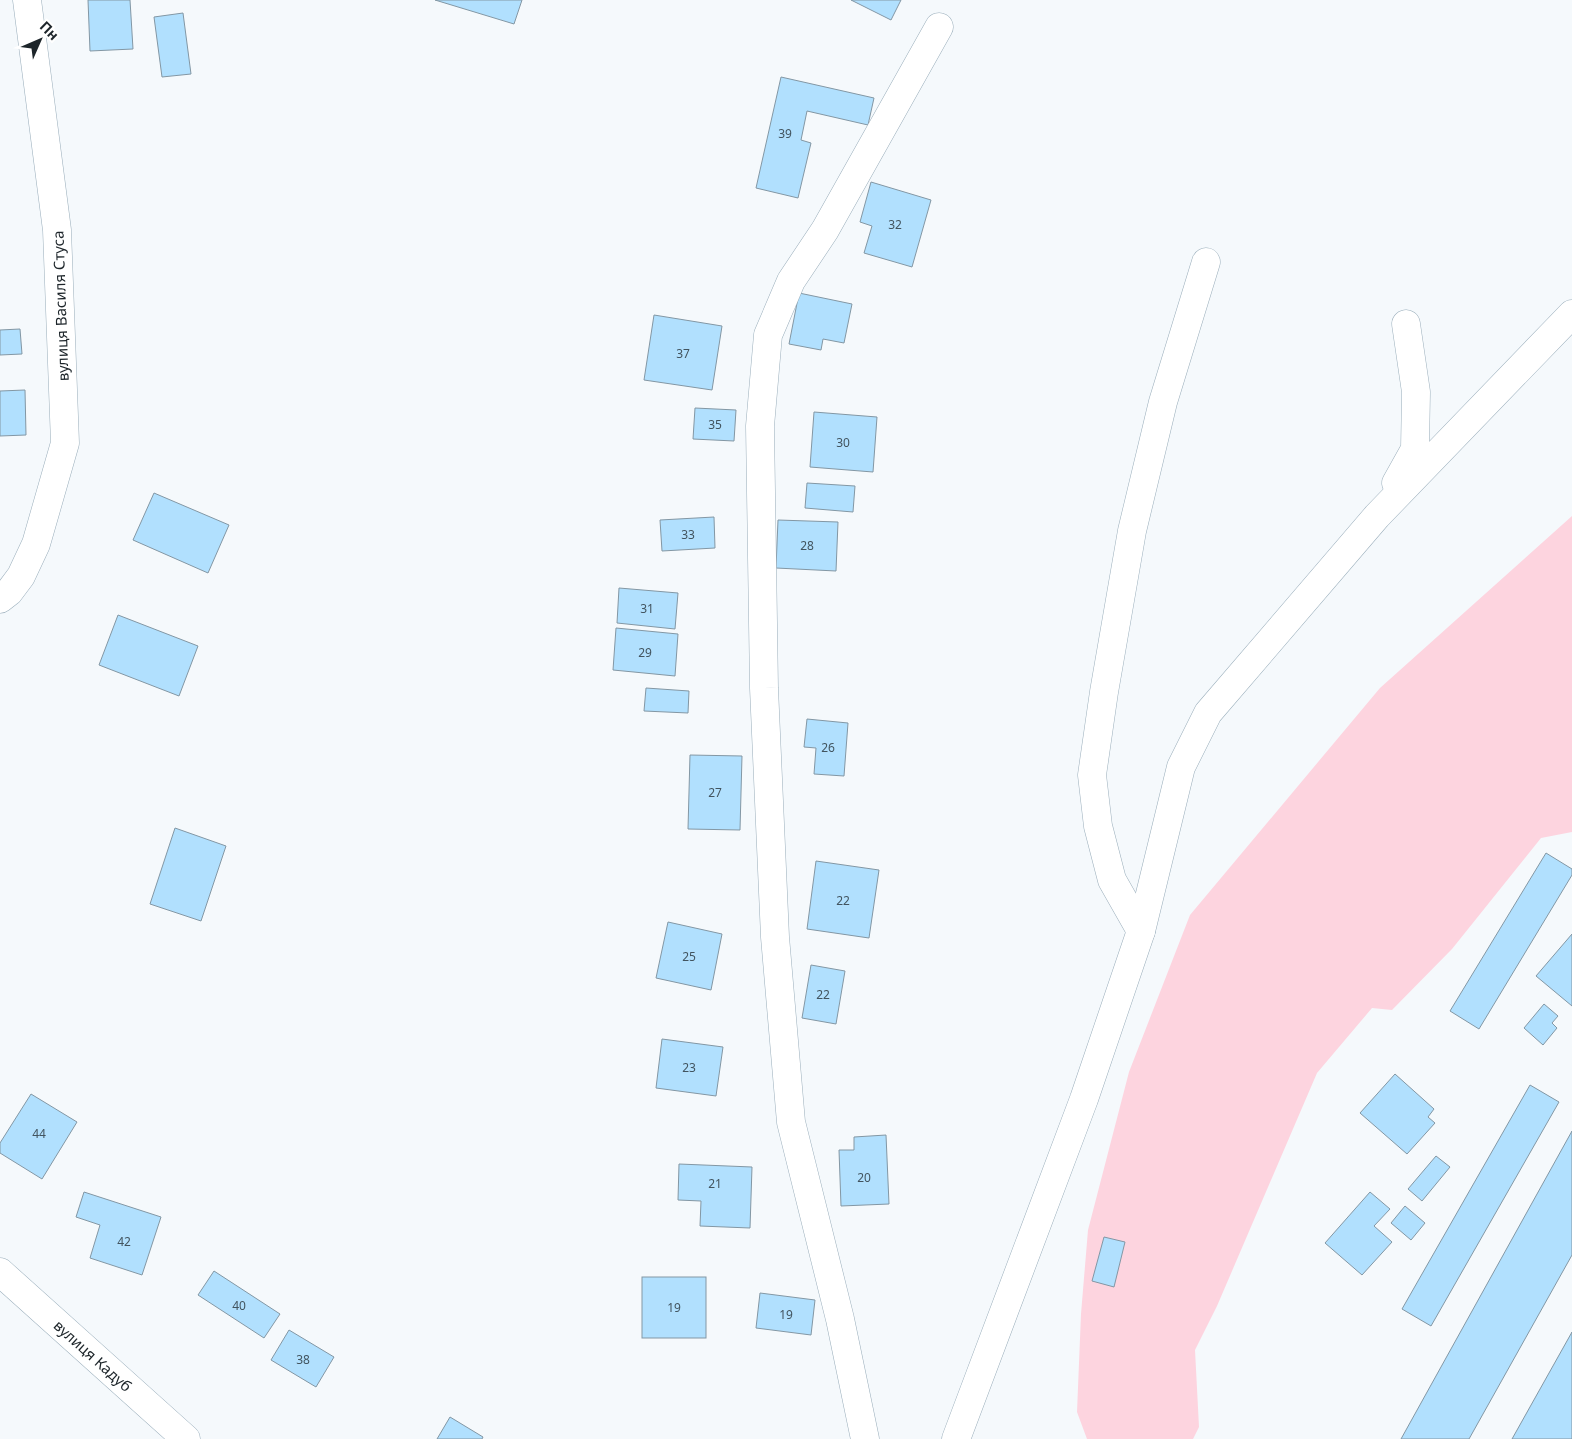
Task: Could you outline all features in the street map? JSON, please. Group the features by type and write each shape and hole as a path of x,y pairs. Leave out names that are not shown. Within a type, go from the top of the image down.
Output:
{"street":[{"name":"вулиця Василя Стуса","path":"0,598 15,584 36,544 65,443 57,230 27,0"},
{"path":"865,1439 840,1319 791,1122 775,936 765,698 760,426 768,335 791,281 825,230 938,27"},
{"path":"1141,931 1112,880 1098,826 1092,775 1104,692 1132,532 1163,402 1206,262"},
{"path":"956,1439 1081,1108 1141,931 1181,767 1208,713 1377,516 1572,314"},
{"path":"1377,516 1416,449 1416,392 1406,324"},
{"name":"вулиця Кадуб","path":"0,1272 186,1439"}],"shaded area":[{"path":"1572,516 1572,832 1541,838 1452,949 1392,1010 1372,1008 1317,1073 1217,1306 1195,1350 1199,1427 1193,1439 1087,1439 1077,1412 1081,1314 1088,1230 1129,1072 1190,915 1380,688"}],"building":[{"path":"88,0 130,0 133,49 90,51"},
{"path":"435,0 522,0 514,24"},
{"path":"851,0 901,0 891,20"},
{"path":"183,13 191,74 162,77 154,17"},
{"path":"781,77 874,98 868,125 807,111 801,140 811,143 798,198 756,188"},
{"path":"871,182 931,200 912,267 864,253 872,226 860,222"},
{"path":"799,293 852,304 844,343 823,339 821,350 789,344"},
{"path":"654,315 722,326 712,390 644,380"},
{"path":"20,329 22,354 0,355 0,330"},
{"path":"25,390 26,435 0,436 0,391"},
{"path":"695,408 736,410 734,441 693,439"},
{"path":"814,412 877,417 873,472 810,467"},
{"path":"807,483 855,486 853,512 805,508"},
{"path":"154,493 229,525 208,573 133,540"},
{"path":"714,517 715,548 662,551 660,520"},
{"path":"778,520 838,522 836,571 776,568"},
{"path":"619,588 678,593 675,629 617,623"},
{"path":"118,615 198,646 179,696 99,665"},
{"path":"616,628 678,634 675,676 613,670"},
{"path":"646,688 689,691 688,713 644,711"},
{"path":"807,719 848,723 844,776 814,774 816,748 804,747"},
{"path":"690,755 742,756 740,830 688,829"},
{"path":"175,828 226,846 201,921 150,904"},
{"path":"1546,853 1572,869 1572,875 1479,1029 1450,1011"},
{"path":"816,861 879,870 869,938 807,929"},
{"path":"668,922 722,934 711,990 656,978"},
{"path":"1572,934 1572,1006 1536,976"},
{"path":"811,965 845,971 836,1024 802,1018"},
{"path":"1544,1004 1558,1016 1552,1023 1557,1028 1543,1045 1524,1028"},
{"path":"662,1039 723,1047 716,1096 656,1088"},
{"path":"1395,1074 1434,1109 1428,1117 1435,1123 1407,1154 1360,1113"},
{"path":"1530,1085 1559,1102 1431,1326 1402,1309"},
{"path":"31,1094 77,1122 42,1179 0,1153 0,1143"},
{"path":"1572,1131 1572,1255 1469,1439 1401,1439"},
{"path":"886,1135 889,1204 841,1206 839,1150 854,1150 854,1137"},
{"path":"1436,1156 1450,1167 1422,1201 1408,1189"},
{"path":"679,1164 752,1167 750,1228 700,1226 701,1201 678,1200"},
{"path":"84,1192 161,1217 142,1275 90,1258 100,1225 76,1217"},
{"path":"1370,1192 1390,1209 1374,1226 1392,1242 1362,1275 1325,1243"},
{"path":"1405,1206 1425,1223 1411,1240 1391,1223"},
{"path":"1104,1237 1125,1242 1114,1287 1092,1281"},
{"path":"214,1271 280,1314 264,1338 198,1295"},
{"path":"642,1277 706,1277 706,1338 642,1338"},
{"path":"760,1293 815,1300 811,1335 756,1328"},
{"path":"289,1330 334,1357 316,1387 271,1360"},
{"path":"1572,1332 1572,1439 1512,1439"},
{"path":"450,1417 483,1437 482,1439 437,1439"}]}
